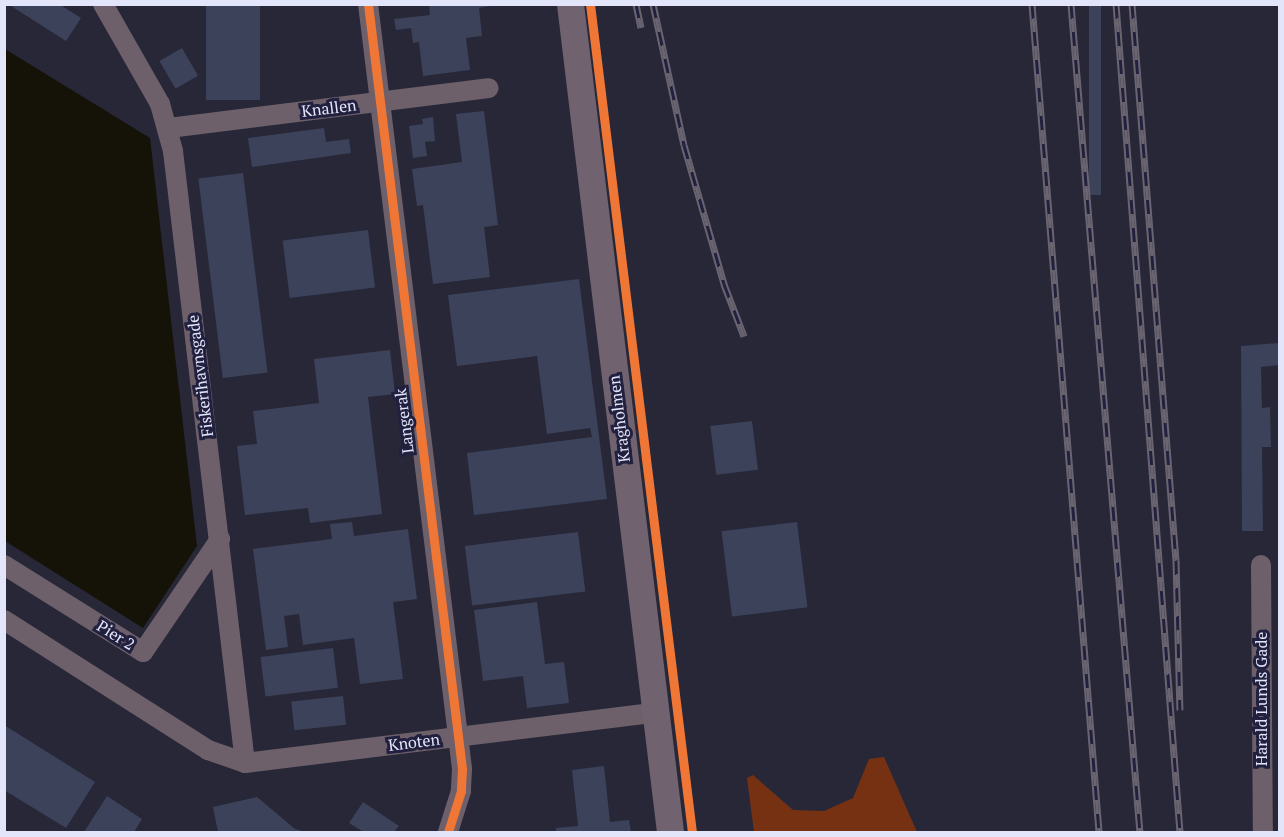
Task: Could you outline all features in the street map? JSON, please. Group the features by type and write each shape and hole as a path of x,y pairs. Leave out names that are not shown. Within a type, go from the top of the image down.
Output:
{"street":[{"name":"Fiskerihavnsgade","path":"103,4 160,104 168,128 220,539 245,763"},
{"name":"Langerak","path":"368,4 382,102 457,737 461,791 448,832"},
{"name":"Kragholmen","path":"570,4 670,832"},
{"name":"Knallen","path":"168,128 489,88"},
{"name":"Pier 2","path":"4,565 143,652 220,539"},
{"name":"Harald Lunds Gade","path":"1261,565 1263,832"},
{"path":"4,620 208,750 245,763"},
{"name":"Knoten","path":"245,763 654,713"}],"shaded area":[{"path":"5,49 150,138 197,546 143,628 5,541"},
{"path":"884,757 917,832 754,832 747,778 753,775 793,810 824,811 853,798 869,759"}],"building":[{"path":"8,4 59,4 81,18 66,41"},
{"path":"206,4 260,4 260,100 206,100"},
{"path":"429,4 500,4 479,8 482,36 466,38 470,70 423,76 419,42 413,43 411,28 396,30 394,19 430,15"},
{"path":"1089,4 1101,4 1101,195 1089,195"},
{"path":"182,48 198,76 175,89 159,61"},
{"path":"484,111 498,225 484,227 490,277 433,284 423,205 417,206 412,169 462,162 456,114"},
{"path":"433,117 435,141 425,142 427,156 413,158 409,126 423,124 422,119"},
{"path":"324,128 326,142 349,139 351,153 252,167 248,138"},
{"path":"243,173 267,373 223,378 198,178"},
{"path":"368,230 375,288 290,298 283,240"},
{"path":"579,279 607,499 474,515 467,453 592,437 590,428 547,434 537,356 457,366 448,295"},
{"path":"1280,343 1280,365 1261,367 1262,408 1270,407 1271,447 1262,447 1263,531 1242,531 1241,346"},
{"path":"390,350 395,394 368,397 382,514 310,523 308,508 245,515 237,446 257,444 253,411 319,403 314,359"},
{"path":"752,421 758,470 716,475 710,426"},
{"path":"352,522 354,536 408,529 417,599 393,602 403,679 360,684 354,638 303,645 299,614 284,616 288,647 266,650 253,549 332,539 330,524"},
{"path":"797,522 807,607 732,617 722,531"},
{"path":"578,532 585,592 472,605 465,546"},
{"path":"537,602 545,664 564,662 569,703 527,708 523,676 483,681 474,610"},
{"path":"333,648 338,688 265,697 261,657"},
{"path":"343,696 346,725 294,730 291,701"},
{"path":"4,725 95,782 66,828 4,790"},
{"path":"604,766 610,822 629,820 631,832 556,832 556,828 578,826 572,770"},
{"path":"107,796 142,819 134,832 84,832"},
{"path":"257,797 295,829 305,832 218,832 213,807"},
{"path":"363,802 399,826 394,832 364,832 349,823"}],"railway":[{"path":"636,4 641,27"},
{"path":"653,4 684,145 724,284 744,336"},
{"path":"1032,4 1099,832"},
{"path":"1071,4 1140,832"},
{"path":"1116,4 1180,832"},
{"path":"1132,4 1176,560 1180,710"}],"cycle path":[{"path":"368,4 462,769 461,791 448,832"},
{"path":"590,4 692,832"}]}
